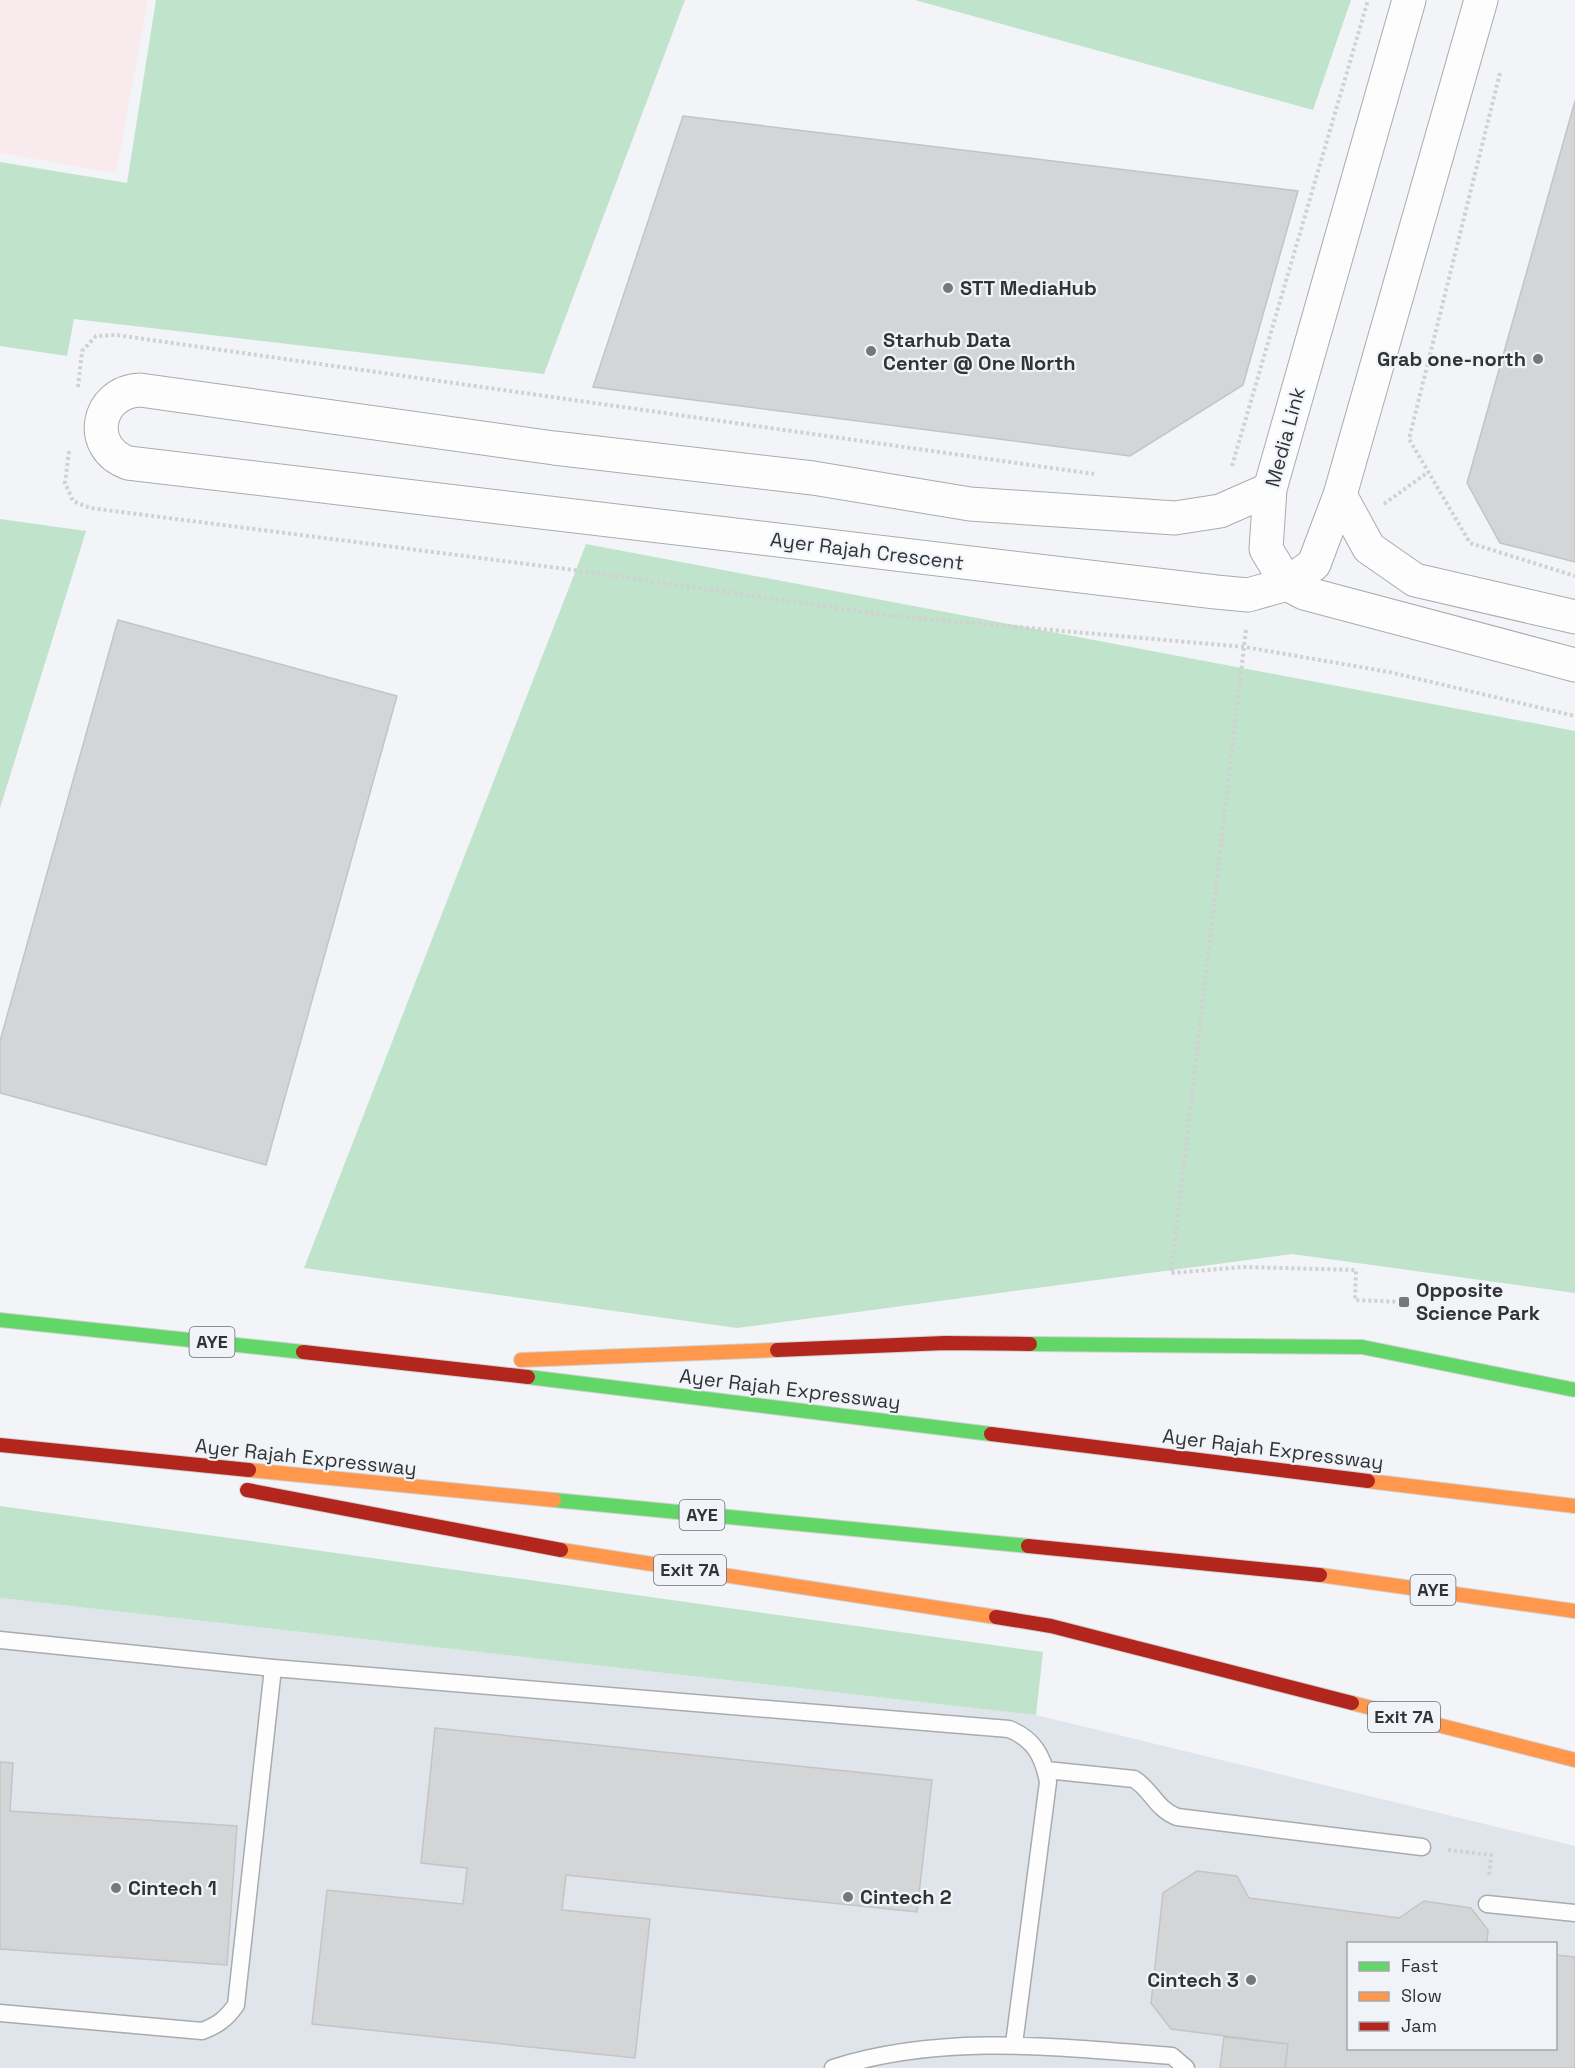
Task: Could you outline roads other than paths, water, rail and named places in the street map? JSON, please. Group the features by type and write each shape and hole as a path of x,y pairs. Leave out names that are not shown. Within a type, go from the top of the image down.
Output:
{"highway":[{"name":"Ayer Rajah Expressway","path":"0,1320 423,1364 1575,1506"},
{"path":"423,1364 945,1343 1362,1347 1575,1390"},
{"name":"Ayer Rajah Expressway","path":"0,1445 1359,1579 1575,1611"},
{"path":"45,1451 195,1480"},
{"name":"Exit 7A","path":"230,1486 566,1551 1051,1626 1575,1761"}],"street":[{"name":"Media Link","path":"1287,584 1266,549 1270,489 1409,0"},
{"path":"1482,0 1340,495 1369,548 1415,580 1575,618"},
{"name":"Ayer Rajah Crescent","path":"1270,489 1220,511 1175,518 970,504 813,478 554,448 140,390 115,398 104,410 101,429 105,446 114,458 128,463 1248,596 1287,584 1314,564 1340,495"},
{"path":"1287,584 1325,600 1575,665"}],"lane":[{"path":"0,1640 273,1668 1009,1729 1025,1735 1044,1760 1048,1782 1014,2044"},
{"path":"0,2013 202,2031 219,2025 229,2015 236,2005 273,1668"},
{"path":"1046,1770 1134,1779 1144,1785 1164,1812 1177,1816 1422,1847"},
{"path":"1487,1904 1575,1913"},
{"path":"833,2068 871,2056 943,2047 1014,2044 1172,2056 1186,2068"}],"place":[{"name":"STT MediaHub","path":"948,288"},
{"name":"Starhub Data Center @ One North","path":"871,351"},
{"name":"Grab one-north","path":"1538,359"},
{"name":"Opposite Science Park","path":"1404,1302"},
{"name":"Cintech 1","path":"116,1888"},
{"name":"Cintech 2","path":"848,1897"},
{"name":"Cintech 3","path":"1251,1980"}]}
